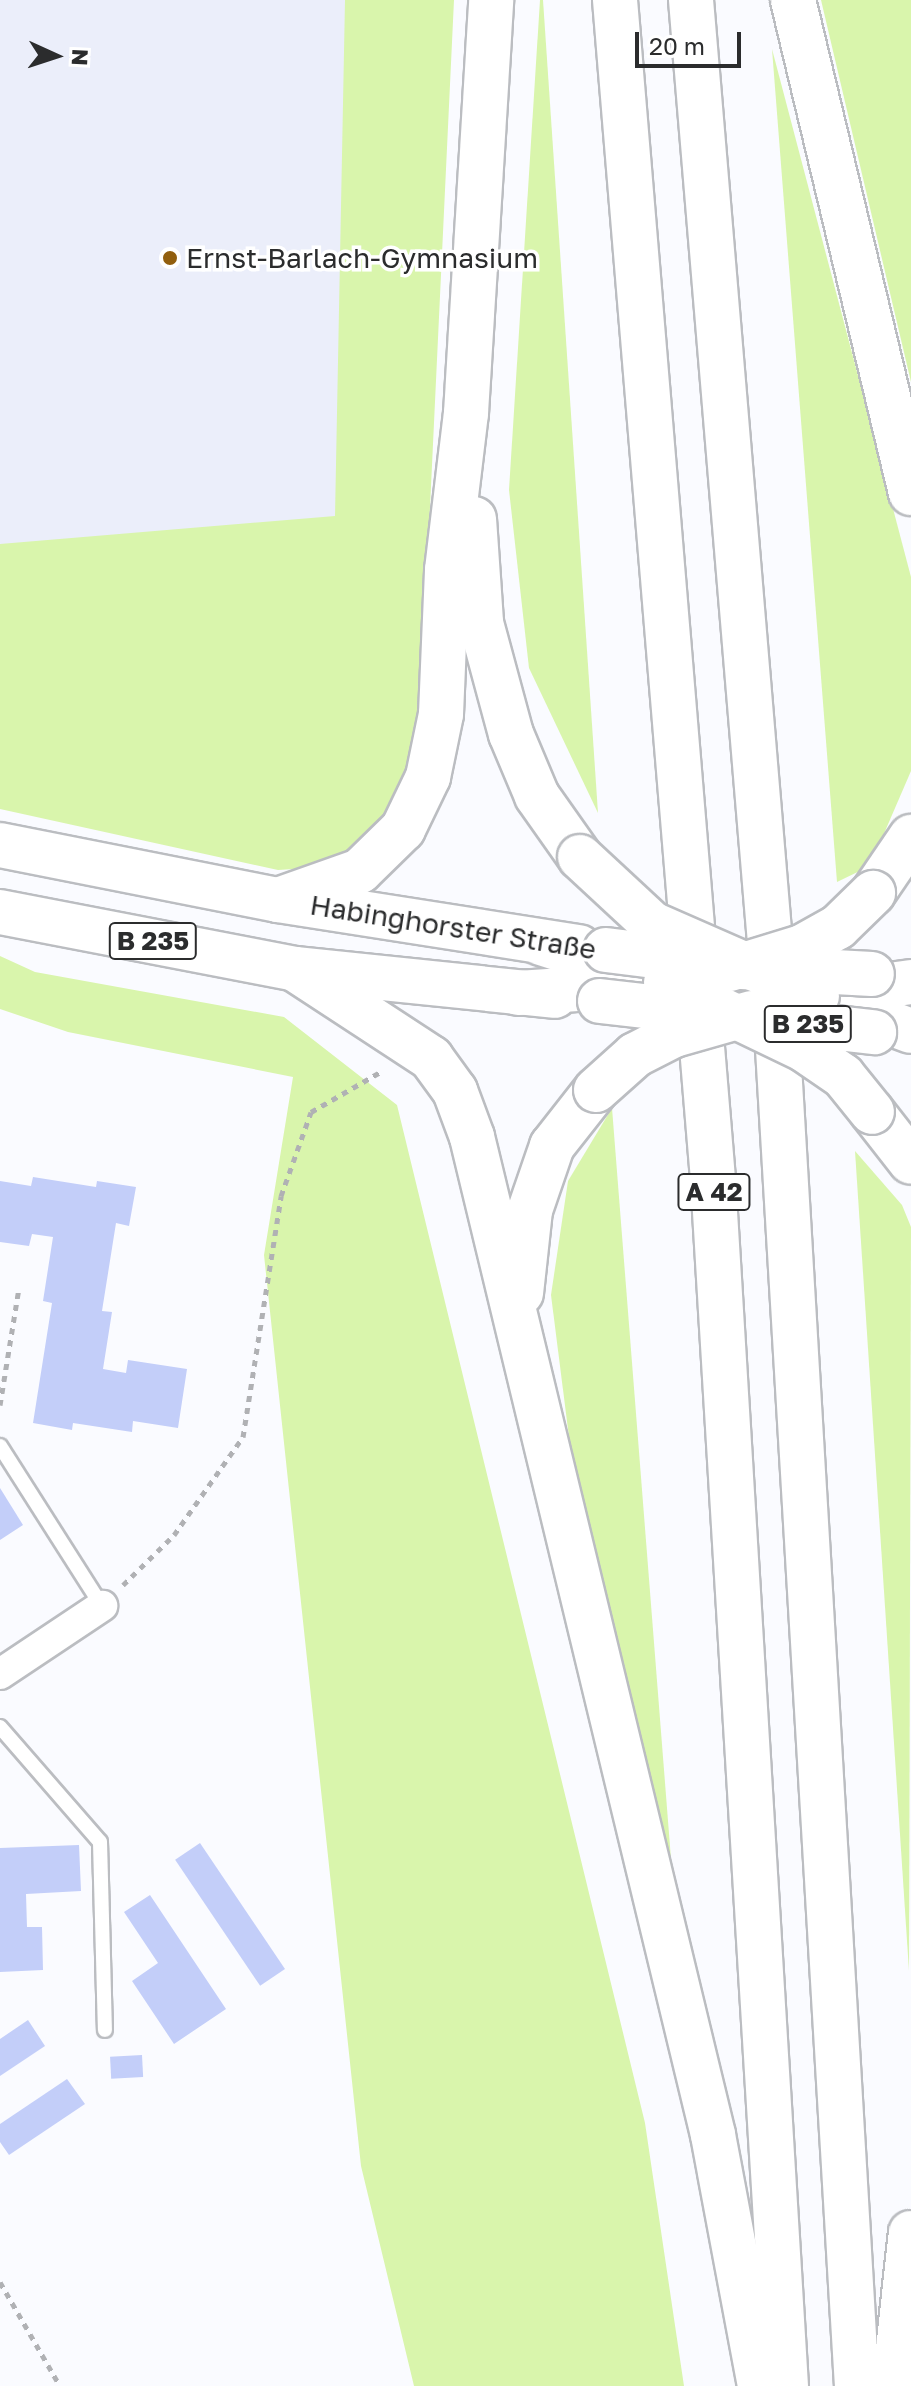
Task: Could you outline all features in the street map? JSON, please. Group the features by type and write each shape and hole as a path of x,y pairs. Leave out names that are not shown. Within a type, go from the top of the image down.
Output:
{"main road":[{"path":"278,900 360,871 403,829 428,777 441,714 447,570 466,413 491,0"},
{"name":"A 42","path":"615,0 713,1179 786,2386"},
{"name":"A 42","path":"691,0 776,1015 857,2386"},
{"path":"793,0 911,493"},
{"path":"466,413 481,623 511,734 537,796 580,857 652,924 742,967 817,996 892,1004"},
{"path":"666,983 742,967 802,947 838,927 873,893 911,837"},
{"name":"Habinghorster Straße","path":"0,845 278,900 541,943 603,975 742,1016 892,1004"},
{"name":"Habinghorster Straße","path":"0,912 295,969 518,993 603,975 742,967 892,1004"},
{"path":"295,969 414,1042 455,1091 472,1137 713,2135 760,2386"},
{"path":"603,975 666,983 742,1016 843,1076 911,1162"},
{"path":"517,1327 530,1210 552,1146 596,1090 635,1055 674,1035 817,996"},
{"path":"894,2386 911,2233"}],"street":[{"path":"0,1674 102,1606"}],"lane":[{"path":"0,1446 102,1606"},
{"path":"0,1727 100,1842 105,2030"}],"path":[{"path":"102,1606 174,1535 243,1437 281,1196 311,1112 393,1065"},
{"path":"0,1405 19,1288"},
{"path":"0,2282 60,2386"}],"shaded area":[{"name":"Ernst-Barlach-Gymnasium","path":"0,0 345,0 345,544 0,544"}],"green space":[{"path":"345,0 454,0 420,719 403,793 380,830 357,850 309,868 278,870 0,809 0,544 335,516"},
{"path":"540,0 543,0 598,813 529,668 509,490"},
{"path":"821,0 911,0 911,382"},
{"path":"772,49 911,577 911,771 870,866 837,882"},
{"path":"0,956 35,972 284,1017 397,1105 645,2123 684,2386 414,2386 361,2166 264,1255 293,1077 68,1032 0,1009"},
{"path":"612,1108 671,1859 570,1445 551,1295 568,1181"},
{"path":"855,1151 902,1205 911,1227 909,1971"}],"building":[{"path":"33,1177 96,1187 97,1181 136,1187 129,1226 116,1223 102,1311 112,1312 103,1369 126,1373 128,1360 187,1369 178,1428 133,1421 132,1432 73,1423 72,1430 33,1423 52,1303 43,1301 53,1237 32,1234 29,1246 0,1242 0,1181 31,1186"},
{"path":"0,1488 23,1525 0,1540"},
{"path":"200,1843 285,1969 260,1986 175,1860"},
{"path":"79,1845 81,1891 26,1894 27,1927 42,1927 43,1970 0,1972 0,1848"},
{"path":"150,1895 226,2009 174,2044 132,1981 158,1963 124,1912"},
{"path":"28,2020 45,2046 0,2076 0,2039"},
{"path":"142,2055 143,2077 111,2079 110,2057"},
{"path":"67,2079 85,2104 9,2155 0,2142 0,2124"}],"place":[{"name":"Ernst-Barlach-Gymnasium","path":"170,258"}]}
